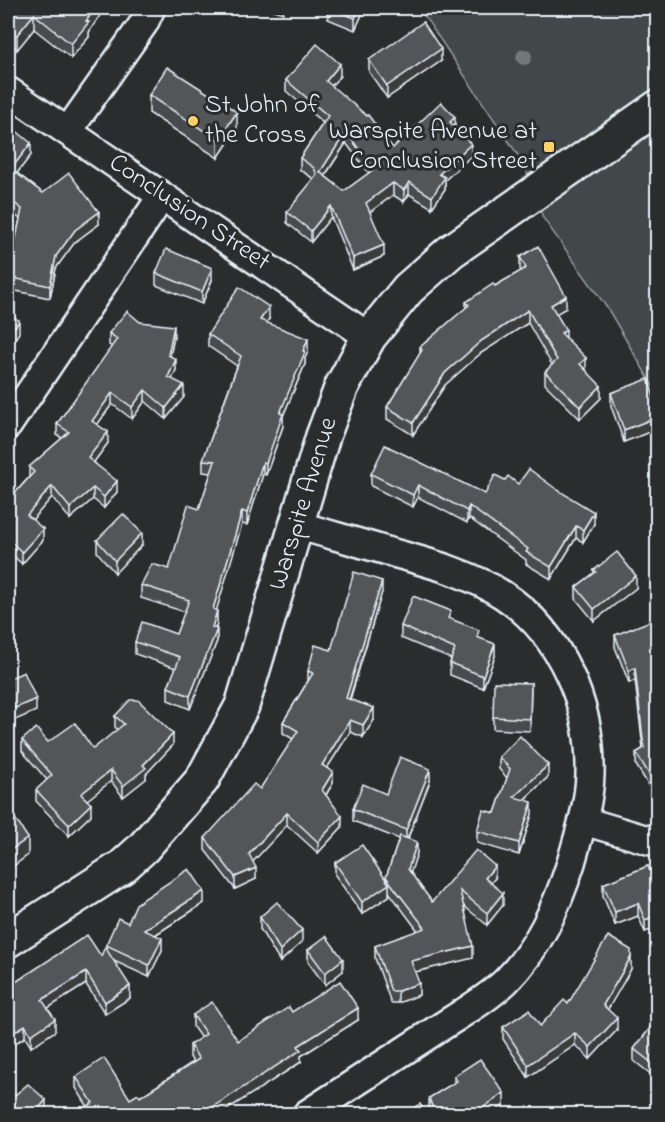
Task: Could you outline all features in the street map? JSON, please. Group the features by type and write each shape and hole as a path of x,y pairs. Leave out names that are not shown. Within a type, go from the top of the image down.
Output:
{"main road":[{"name":"Warspite Avenue","path":"8,940 122,867 143,848 202,780 242,706 327,426 342,386 369,337 408,289 450,252 657,107"}],"street":[{"path":"68,131 144,23 151,8"},
{"name":"Conclusion Street","path":"8,91 369,337"},
{"path":"8,422 162,196"},
{"path":"297,525 462,574 504,596 529,616 565,665 580,701 590,739 590,777 584,821 559,900 543,932 525,959 505,982 475,1004 307,1114"},
{"path":"584,821 657,843"}],"shaded area":[{"path":"419,8 653,8 657,15 657,393 608,309 543,218 524,164"}],"building":[{"path":"8,8 95,8 86,21 89,22 71,44 34,14 17,35 8,28"},
{"path":"329,8 360,8 355,18"},
{"path":"423,22 441,49 387,86 369,60"},
{"path":"317,44 340,64 326,81 368,115 393,148 441,102 455,117 450,122 471,144 439,174 445,177 432,197 409,182 404,190 393,183 366,203 384,245 353,258 331,206 311,231 287,212 317,175 314,168 300,158 328,116 286,80","holes":["346,132 374,169 344,191 320,172"]},
{"path":"167,67 237,112 218,140 149,95"},
{"path":"8,124 31,143 11,169 43,193 69,173 99,212 75,230 56,256 50,286 8,277 22,209 8,198"},
{"path":"538,246 566,296 551,305 566,330 561,333 586,358 580,364 601,386 580,407 545,372 557,360 528,310 481,341 445,373 413,423 387,407 422,350 420,347 469,305 466,302 493,284 495,286 526,268 520,257"},
{"path":"166,249 212,268 202,292 156,273"},
{"path":"239,287 269,307 260,320 308,339 280,413 283,414 266,463 263,462 247,513 242,511 213,609 217,611 212,627 217,629 190,696 168,687 180,657 135,642 142,622 176,634 189,600 141,585 152,564 169,569 188,505 199,509 215,461 203,460 241,356 208,334"},
{"path":"127,311 140,322 174,326 168,355 176,359 168,377 184,385 166,408 145,390 132,407 112,393 92,421 108,432 88,458 117,481 104,497 93,488 70,508 52,486 27,515 43,529 22,552 8,539 8,501 34,472 29,467 69,432 57,424 117,339 109,333"},
{"path":"8,312 19,321 8,337"},
{"path":"648,379 657,405 657,417 624,430 611,393"},
{"path":"385,445 485,494 495,475 505,480 508,476 518,484 529,469 594,512 583,530 576,526 551,567 526,552 528,549 469,506 467,511 418,485 413,495 371,474"},
{"path":"657,498 657,512 652,501"},
{"path":"123,514 142,533 115,561 97,540"},
{"path":"617,552 636,576 594,609 576,587"},
{"path":"354,572 382,581 346,698 374,708 363,725 350,720 322,765 333,772 322,790 342,816 318,842 287,813 249,854 256,868 235,877 205,838 254,784 260,789 298,731 283,722 313,673 308,671 315,645 331,650"},
{"path":"413,596 451,611 448,618 479,630 477,637 495,644 483,676 450,663 455,649 401,626"},
{"path":"653,620 657,630 657,787 636,753 644,748 635,668 629,671 615,635"},
{"path":"24,672 36,699 8,711 8,679"},
{"path":"494,682 531,683 530,719 493,717"},
{"path":"130,700 138,700 173,734 143,765 146,768 123,786 111,770 81,794 91,804 69,825 36,790 52,775 22,740 36,728 48,742 75,723 93,749 124,724 115,716"},
{"path":"520,736 548,765 514,797 532,802 519,843 477,831 483,810 495,813 510,769 499,757"},
{"path":"400,757 430,769 406,830 353,809 363,784 386,794"},
{"path":"8,808 28,838 8,852"},
{"path":"400,836 417,842 408,869 432,902 476,850 495,866 485,878 503,893 487,913 460,891 473,946 411,961 419,983 398,991 391,991 375,946 425,928 386,877"},
{"path":"362,845 389,884 362,902 335,863"},
{"path":"648,866 657,888 657,915 645,920 638,903 615,912 603,884"},
{"path":"189,869 204,891 144,930 162,938 149,965 106,945 118,918 128,923 136,904"},
{"path":"277,902 302,930 280,950 260,917"},
{"path":"87,935 101,956 105,947 130,986 105,1002 86,972 42,1000 55,1019 31,1035 25,1025 8,1036 8,987"},
{"path":"326,936 343,959 325,973 308,950"},
{"path":"608,936 631,950 631,957 603,1005 617,1018 590,1047 575,1033 528,1065 503,1027 529,1010 540,1026 564,1000 568,1004"},
{"path":"340,981 358,1008 298,1046 301,1050 202,1114 75,1114 93,1103 76,1077 104,1058 130,1099 138,1094 140,1097 199,1059 190,1045 206,1034 193,1015 212,1002 238,1041 289,1007 292,1012"},
{"path":"657,1019 657,1067 634,1049"},
{"path":"480,1059 504,1093 474,1114 435,1114 429,1098 457,1081 454,1076"},
{"path":"28,1084 46,1100 34,1114 8,1114 8,1101"},
{"path":"420,1104 426,1114 403,1114"},
{"path":"566,1110 576,1114 564,1114"}],"place":[{"name":"St John of the Cross","path":"193,121"},
{"name":"Warspite Avenue at Conclusion Street","path":"549,147"}]}
